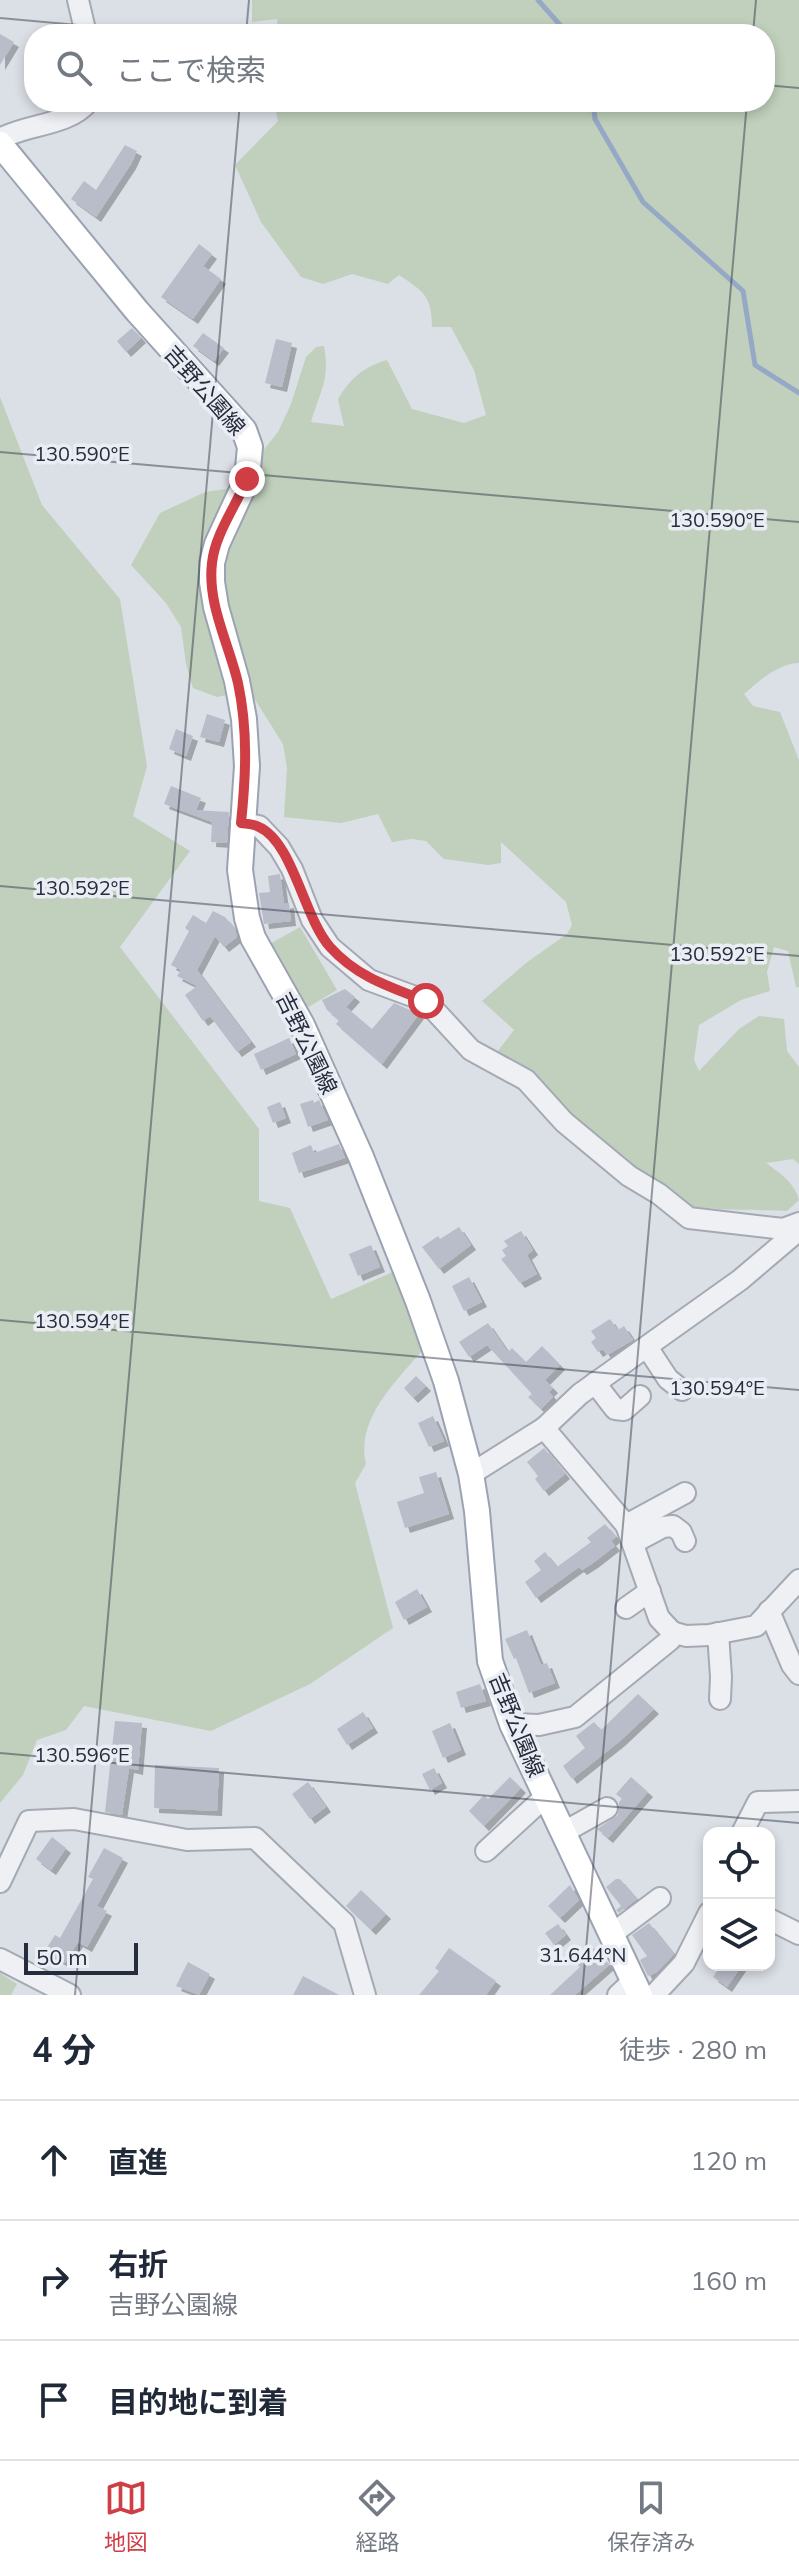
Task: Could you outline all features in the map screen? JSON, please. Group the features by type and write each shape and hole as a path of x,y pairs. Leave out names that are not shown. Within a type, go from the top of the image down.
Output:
{"main road":[{"name":"吉野公園線","path":"0,142 137,311 248,438 250,461 247,479 217,544 212,563 216,607 237,681 244,719 247,766 240,870 253,938 302,1025 361,1157 441,1368 471,1474 490,1661 512,1724 612,1934 630,1991"}],"street":[{"path":"78,0 84,24"},
{"path":"0,142 76,112"},
{"path":"241,823 259,826 279,847 292,869 312,920 330,947 369,980 426,1001 471,1050 526,1080 564,1122 629,1176 659,1194 689,1218 783,1229 799,1223"},
{"path":"471,1474 544,1428 580,1394 740,1280 799,1230"},
{"path":"647,1347 668,1379 682,1390"},
{"path":"595,1383 615,1409 624,1410 640,1396"},
{"path":"544,1428 630,1534 659,1618 675,1633 686,1636 756,1626 799,1580"},
{"path":"630,1534 685,1493"},
{"path":"630,1534 673,1526 681,1532 685,1541"},
{"path":"626,1608 650,1591"},
{"path":"769,1611 792,1665 799,1674"},
{"path":"512,1724 539,1725 575,1717 675,1633"},
{"path":"718,1633 720,1699"},
{"path":"486,1851 546,1796"},
{"path":"745,1827 758,1802 799,1801"},
{"path":"564,1832 607,1808"},
{"path":"0,1882 29,1821 74,1819 187,1840 255,1838 344,1923 365,1995"},
{"path":"612,1934 660,1898"},
{"path":"775,1922 799,1934"},
{"path":"654,1995 684,1963 703,1925"},
{"path":"0,1959 70,1995"}],"green space":[{"path":"252,0 799,0 799,663 777,669 744,694 753,706 780,712 799,760 799,987 796,987 788,951 774,947 767,972 770,991 741,1000 699,1025 694,1060 699,1071 739,1029 759,1016 784,1019 787,1051 799,1067 799,1164 793,1159 766,1163 786,1179 797,1194 799,1200 787,1211 715,1209 677,1202 614,1158 514,1063 497,1052 514,1030 482,1001 526,963 567,934 572,925 566,902 501,842 501,863 488,865 444,859 426,841 411,839 392,842 378,814 341,823 284,817 287,768 283,744 249,690 217,697 193,688 181,627 166,603 131,565 160,513 205,492 226,489 256,476 262,452 278,432 291,404 306,357 316,347 324,346 326,368 311,422 344,426 338,399 358,374 387,360 412,409 464,423 486,415 474,370 451,327 432,327 428,301 420,291 399,275 388,284 352,274 323,284 301,277 261,222 235,165 278,121 276,112 775,112 775,24 277,24 277,19 252,22"},
{"path":"0,397 42,505 120,599 147,766 133,816 190,851 120,947 259,1129 259,1201 290,1208 331,1299 395,1271 424,1348 391,1387 373,1416 364,1447 366,1464 355,1483 393,1628 310,1684 211,1731 84,1706 66,1730 37,1740 23,1775 0,1803"},
{"path":"300,927 337,990 305,1009 268,945"},
{"path":"0,1973 17,1984 11,1995 0,1995"}],"building":[{"path":"0,34 14,42 0,65"},
{"path":"125,145 137,151 96,217 71,199 84,181 96,190"},
{"path":"199,244 212,254 203,266 221,279 193,319 161,297"},
{"path":"132,328 141,338 126,352 117,341"},
{"path":"203,333 224,348 214,361 193,346"},
{"path":"276,339 292,343 282,387 265,383"},
{"path":"207,714 225,720 219,742 200,737"},
{"path":"176,729 193,736 186,756 169,749"},
{"path":"171,786 201,798 196,810 229,812 227,843 211,842 212,822 164,804"},
{"path":"280,874 284,904 289,903 291,921 264,924 259,893 270,892 268,876"},
{"path":"213,911 225,917 235,929 237,937 224,947 215,936 197,970 251,1042 237,1052 210,1016 203,1021 185,995 197,986 177,976 181,970 171,965 189,931 185,928 193,915 206,923"},
{"path":"345,989 355,997 346,1007 372,1029 394,1003 419,1014 382,1064 336,1024 339,1020 327,1010 322,1000"},
{"path":"289,1038 296,1054 261,1070 254,1054"},
{"path":"313,1100 314,1103 319,1100 328,1120 308,1127 300,1104"},
{"path":"280,1102 286,1118 273,1123 267,1107"},
{"path":"339,1144 345,1158 299,1173 292,1153 311,1145 314,1153"},
{"path":"459,1227 471,1245 439,1269 422,1247"},
{"path":"521,1231 533,1250 527,1255 537,1274 520,1283 501,1259 506,1256 502,1250 508,1246 504,1241"},
{"path":"371,1245 380,1267 358,1276 349,1254"},
{"path":"469,1277 482,1302 464,1311 452,1286"},
{"path":"610,1319 618,1330 624,1326 633,1340 607,1355 603,1349 598,1352 591,1342 596,1338 591,1331"},
{"path":"488,1323 508,1352 512,1348 526,1362 542,1346 560,1365 545,1380 553,1388 549,1392 553,1397 541,1409 528,1397 532,1394 487,1345 469,1357 459,1342"},
{"path":"416,1376 426,1386 413,1398 404,1388"},
{"path":"433,1416 444,1441 429,1447 418,1423"},
{"path":"544,1448 565,1474 544,1491 535,1479 538,1476 527,1462"},
{"path":"436,1472 449,1514 405,1528 397,1502 424,1493 419,1477"},
{"path":"605,1524 616,1537 611,1541 615,1546 536,1598 525,1582 541,1570 534,1561 545,1552 557,1567 591,1542 587,1538"},
{"path":"417,1589 427,1607 404,1620 395,1602"},
{"path":"527,1630 541,1665 547,1663 555,1683 529,1693 505,1639"},
{"path":"480,1684 486,1701 461,1708 456,1692"},
{"path":"638,1694 654,1709 572,1779 563,1766 585,1748 576,1736 594,1722 601,1730"},
{"path":"363,1712 373,1728 347,1745 337,1729"},
{"path":"115,1721 142,1723 138,1770 129,1768 122,1815 105,1812"},
{"path":"450,1723 461,1750 443,1758 432,1731"},
{"path":"155,1765 219,1768 217,1811 154,1808"},
{"path":"434,1768 442,1783 430,1790 422,1774"},
{"path":"510,1777 521,1788 484,1826 469,1811 484,1795 488,1799"},
{"path":"631,1777 648,1792 608,1838 597,1829 618,1815 622,1799 616,1794"},
{"path":"308,1782 326,1807 310,1819 292,1794"},
{"path":"52,1837 66,1848 51,1870 36,1859"},
{"path":"104,1848 123,1858 97,1906 107,1911 87,1947 78,1942 65,1963 45,1951 55,1935 60,1938 93,1879 88,1877"},
{"path":"620,1879 637,1899 619,1913 616,1910 621,1906 606,1887"},
{"path":"570,1885 579,1900 560,1918 548,1906"},
{"path":"361,1890 386,1914 371,1930 346,1906"},
{"path":"649,1923 674,1954 657,1972 648,1976 640,1960 647,1956 632,1935"},
{"path":"558,1924 566,1935 554,1945 545,1933"},
{"path":"449,1948 496,1981 486,1995 419,1995 439,1971 435,1968"},
{"path":"594,1948 609,1965 575,1995 550,1995 580,1967 577,1964"},
{"path":"188,1962 210,1974 199,1995 176,1986"},
{"path":"717,1971 738,1971 727,1987 713,1977"},
{"path":"303,1976 339,1995 293,1995"}],"waterway":[{"path":"538,0 559,24"},
{"path":"594,112 595,119 643,202 743,291 755,365 799,393"}],"route":[{"path":"247,479 217,544 212,563 216,607 237,681 244,719 247,766 241,823 259,826 279,847 292,869 312,920 330,947 369,980 426,1001"}]}
